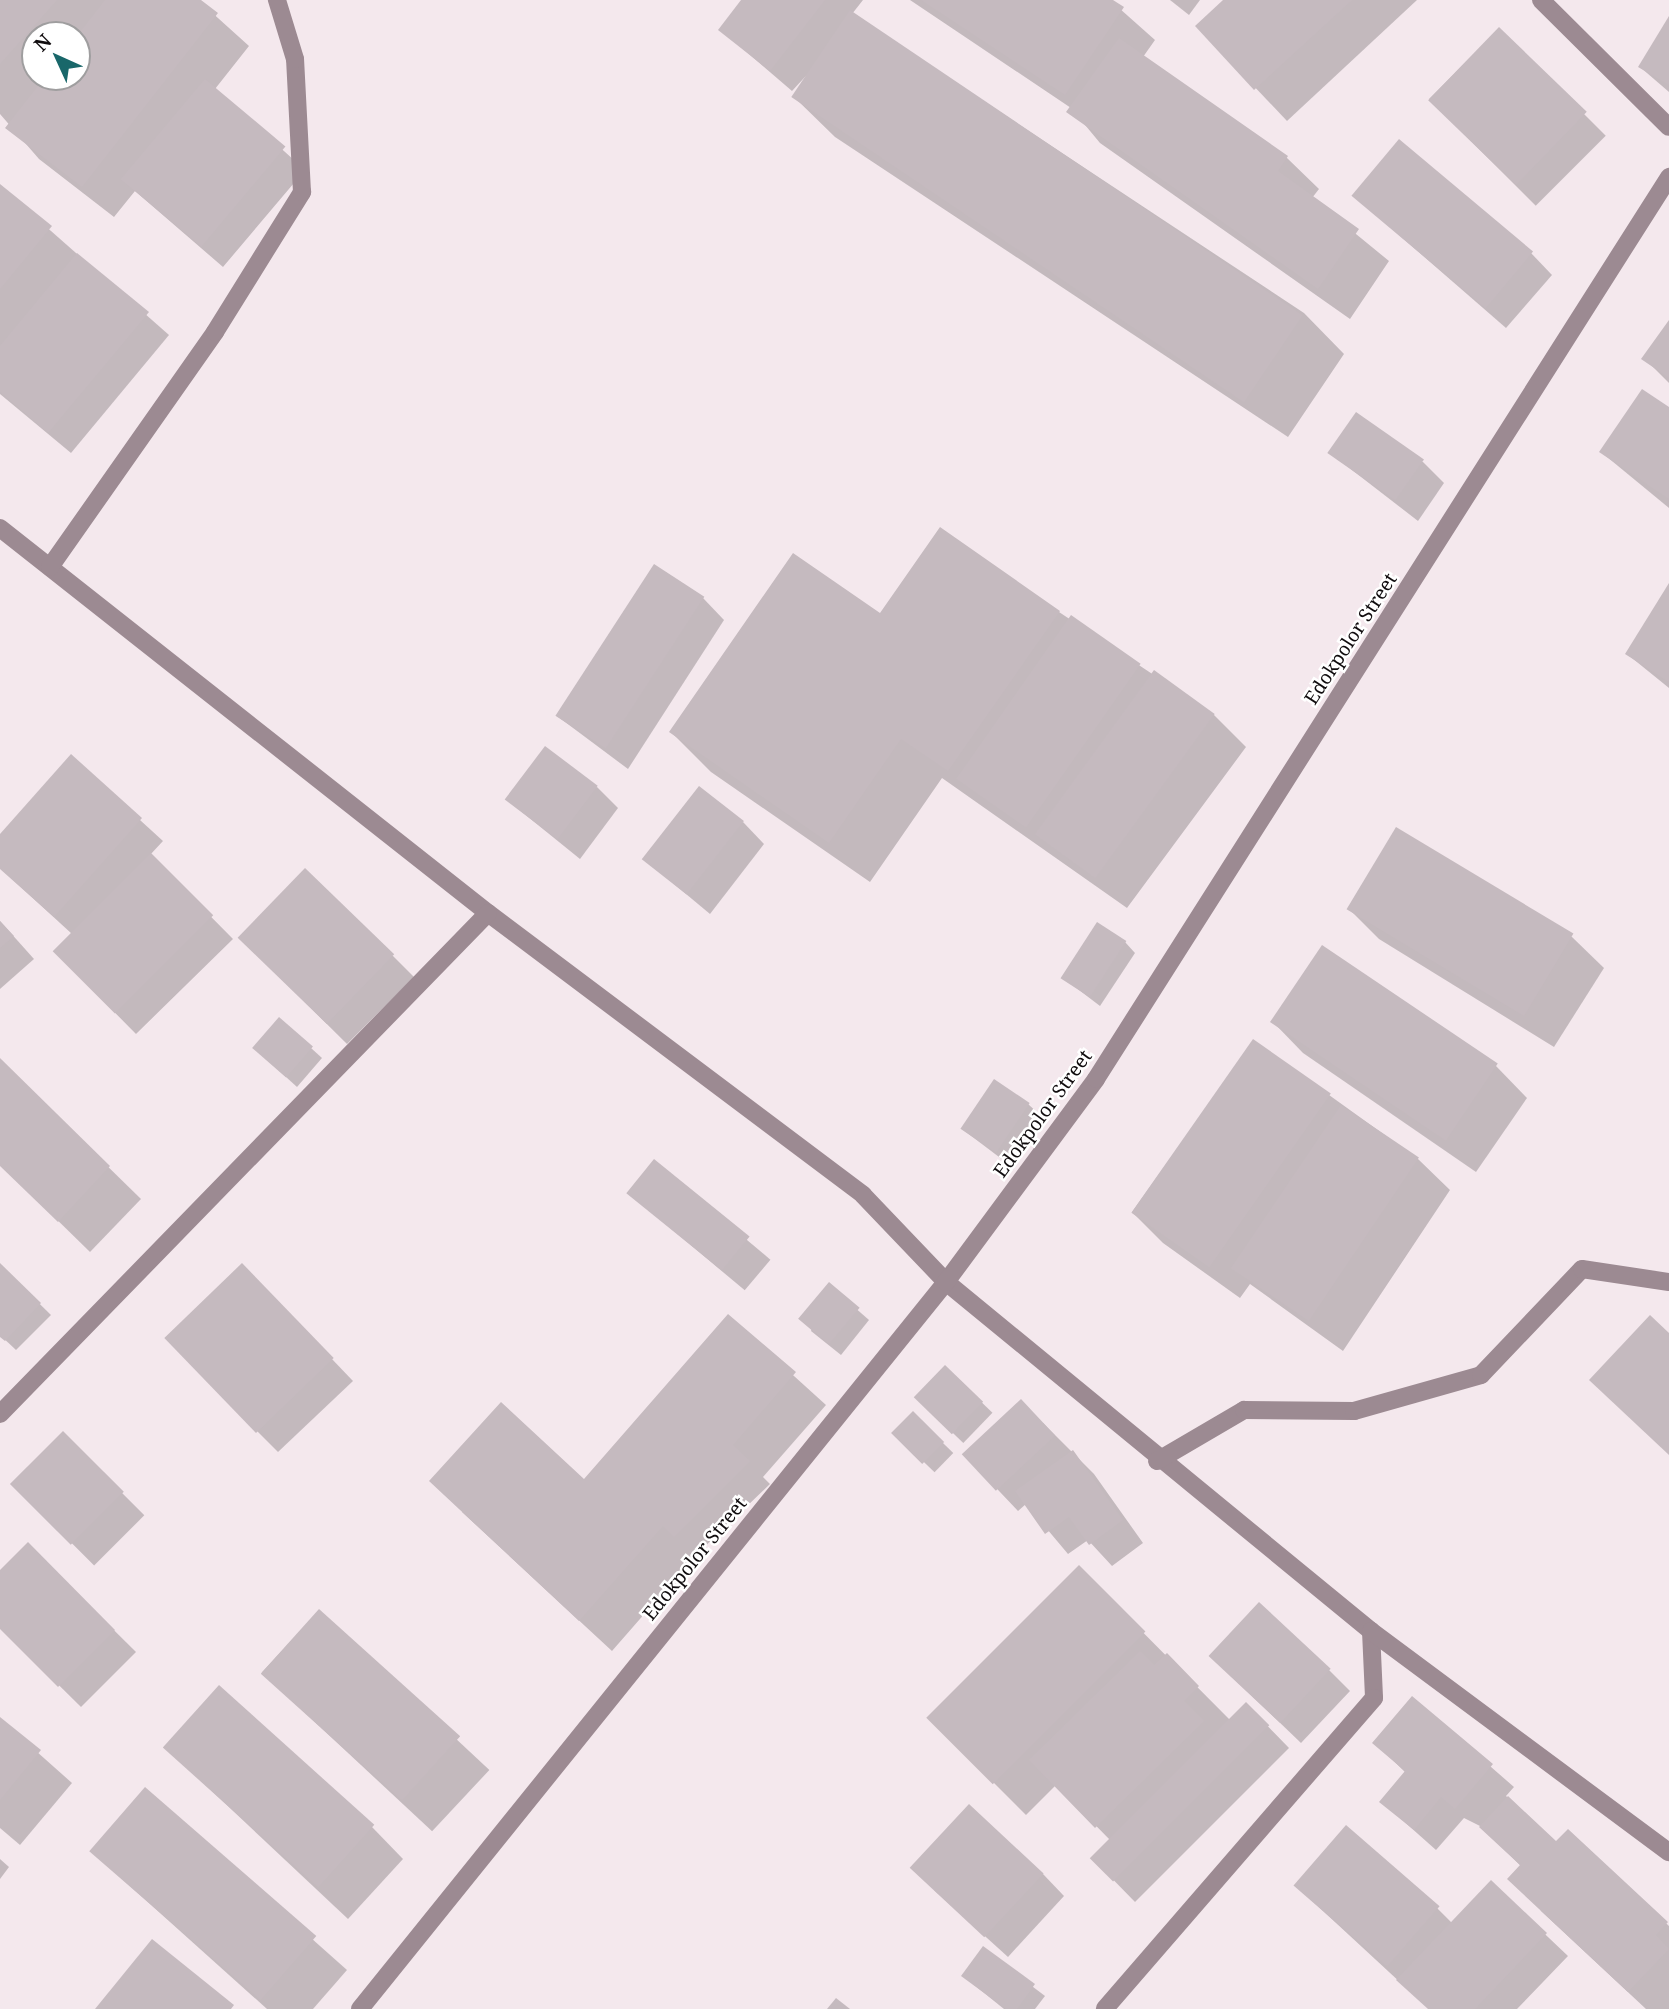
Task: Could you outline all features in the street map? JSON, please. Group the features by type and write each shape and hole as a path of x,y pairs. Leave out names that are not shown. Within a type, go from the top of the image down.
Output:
{"street":[{"path":"50,568 215,332 302,192 295,59 276,0"},
{"path":"1541,0 1669,127"},
{"name":"Edokpolor Street","path":"360,2009 946,1282 1096,1079 1669,177"},
{"path":"0,528 488,913 863,1195 946,1282 1157,1461 1371,1631 1669,1852"},
{"path":"0,1414 488,913"},
{"path":"1157,1461 1244,1410 1354,1411 1481,1376 1582,1269 1669,1282"},
{"path":"1105,2009 1374,1698 1371,1631"}],"building":[{"path":"0,0 57,0 38,21 21,21 21,40 0,64"},
{"path":"105,0 201,0 218,13 82,187 5,128 34,91 91,91 91,21 89,21"},
{"path":"741,0 825,0 770,71 718,30"},
{"path":"921,0 1113,0 1124,7 1065,95"},
{"path":"1223,0 1352,0 1254,90 1195,26"},
{"path":"850,10 1303,315 1244,402 791,97"},
{"path":"1669,16 1669,85 1638,67"},
{"path":"1499,27 1587,112 1516,185 1428,100"},
{"path":"1119,38 1288,156 1278,171 1359,229 1318,289 1066,112"},
{"path":"205,79 285,146 201,247 121,179"},
{"path":"1399,139 1533,251 1485,308 1351,196"},
{"path":"0,184 52,226 0,289"},
{"path":"77,253 149,312 48,433 0,392 0,346"},
{"path":"1669,320 1669,378 1641,359"},
{"path":"1642,389 1669,407 1669,499 1599,452"},
{"path":"1356,412 1424,460 1395,501 1327,453"},
{"path":"940,527 1060,611 948,771 901,739 829,843 669,732 793,553 880,613"},
{"path":"654,564 704,597 606,748 555,716"},
{"path":"1669,583 1669,682 1625,654"},
{"path":"1071,615 1141,664 1026,828 956,779"},
{"path":"1154,670 1215,714 1095,878 1035,834"},
{"path":"545,746 598,786 557,839 505,800"},
{"path":"71,754 142,818 54,917 0,869 0,834"},
{"path":"699,786 744,821 687,894 642,859"},
{"path":"1396,827 1573,934 1524,1016 1347,909"},
{"path":"151,853 213,915 115,1014 53,951"},
{"path":"305,868 394,954 327,1024 238,938"},
{"path":"0,921 14,936 0,948"},
{"path":"1097,922 1126,941 1090,997 1061,978"},
{"path":"1322,945 1498,1064 1446,1141 1270,1022"},
{"path":"279,1017 313,1047 286,1077 252,1048"},
{"path":"1253,1039 1331,1093 1209,1267 1131,1213"},
{"path":"0,1058 110,1166 58,1222 0,1166"},
{"path":"994,1079 1030,1103 996,1153 960,1129"},
{"path":"1341,1105 1419,1158 1309,1321 1231,1268"},
{"path":"654,1159 750,1236 722,1271 626,1193"},
{"path":"0,1263 41,1303 5,1341 0,1337"},
{"path":"242,1263 334,1358 256,1433 164,1338"},
{"path":"829,1282 860,1308 829,1344 798,1319"},
{"path":"728,1314 796,1372 733,1445 750,1461 674,1537 663,1526 579,1621 429,1481 501,1402 584,1479"},
{"path":"1650,1315 1669,1333 1669,1455 1589,1380"},
{"path":"945,1365 983,1402 952,1434 914,1397"},
{"path":"1021,1399 1055,1436 996,1491 962,1454"},
{"path":"913,1411 944,1442 922,1464 891,1433"},
{"path":"63,1431 124,1492 71,1545 10,1484"},
{"path":"1073,1450 1123,1520 1089,1545 1069,1517 1045,1534 1015,1491"},
{"path":"28,1542 115,1630 58,1687 0,1629 0,1570"},
{"path":"1079,1565 1145,1631 993,1784 926,1718"},
{"path":"1259,1602 1331,1669 1280,1723 1209,1656"},
{"path":"319,1609 460,1736 402,1801 261,1674"},
{"path":"1140,1651 1154,1665 1167,1653 1199,1686 1184,1701 1204,1721 1095,1828 1029,1760"},
{"path":"219,1685 374,1825 318,1887 163,1747"},
{"path":"1412,1696 1493,1764 1455,1809 1441,1797 1414,1830 1379,1802 1405,1771 1372,1743"},
{"path":"1246,1702 1269,1725 1113,1882 1090,1858"},
{"path":"0,1717 41,1750 0,1800"},
{"path":"145,1787 316,1936 261,2000 89,1851"},
{"path":"1508,1796 1556,1841 1568,1829 1668,1922 1656,1935 1669,1949 1628,1992 1507,1879 1520,1865 1479,1827"},
{"path":"969,1804 1044,1874 984,1937 910,1868"},
{"path":"1346,1825 1440,1906 1387,1967 1294,1885"},
{"path":"1491,1880 1547,1933 1475,2009 1428,2009 1396,1980"},
{"path":"152,1939 234,2005 231,2009 95,2009"},
{"path":"983,1946 1035,1984 1017,2009 1006,2009 961,1976"},
{"path":"836,1998 850,2009 827,2009"}]}
